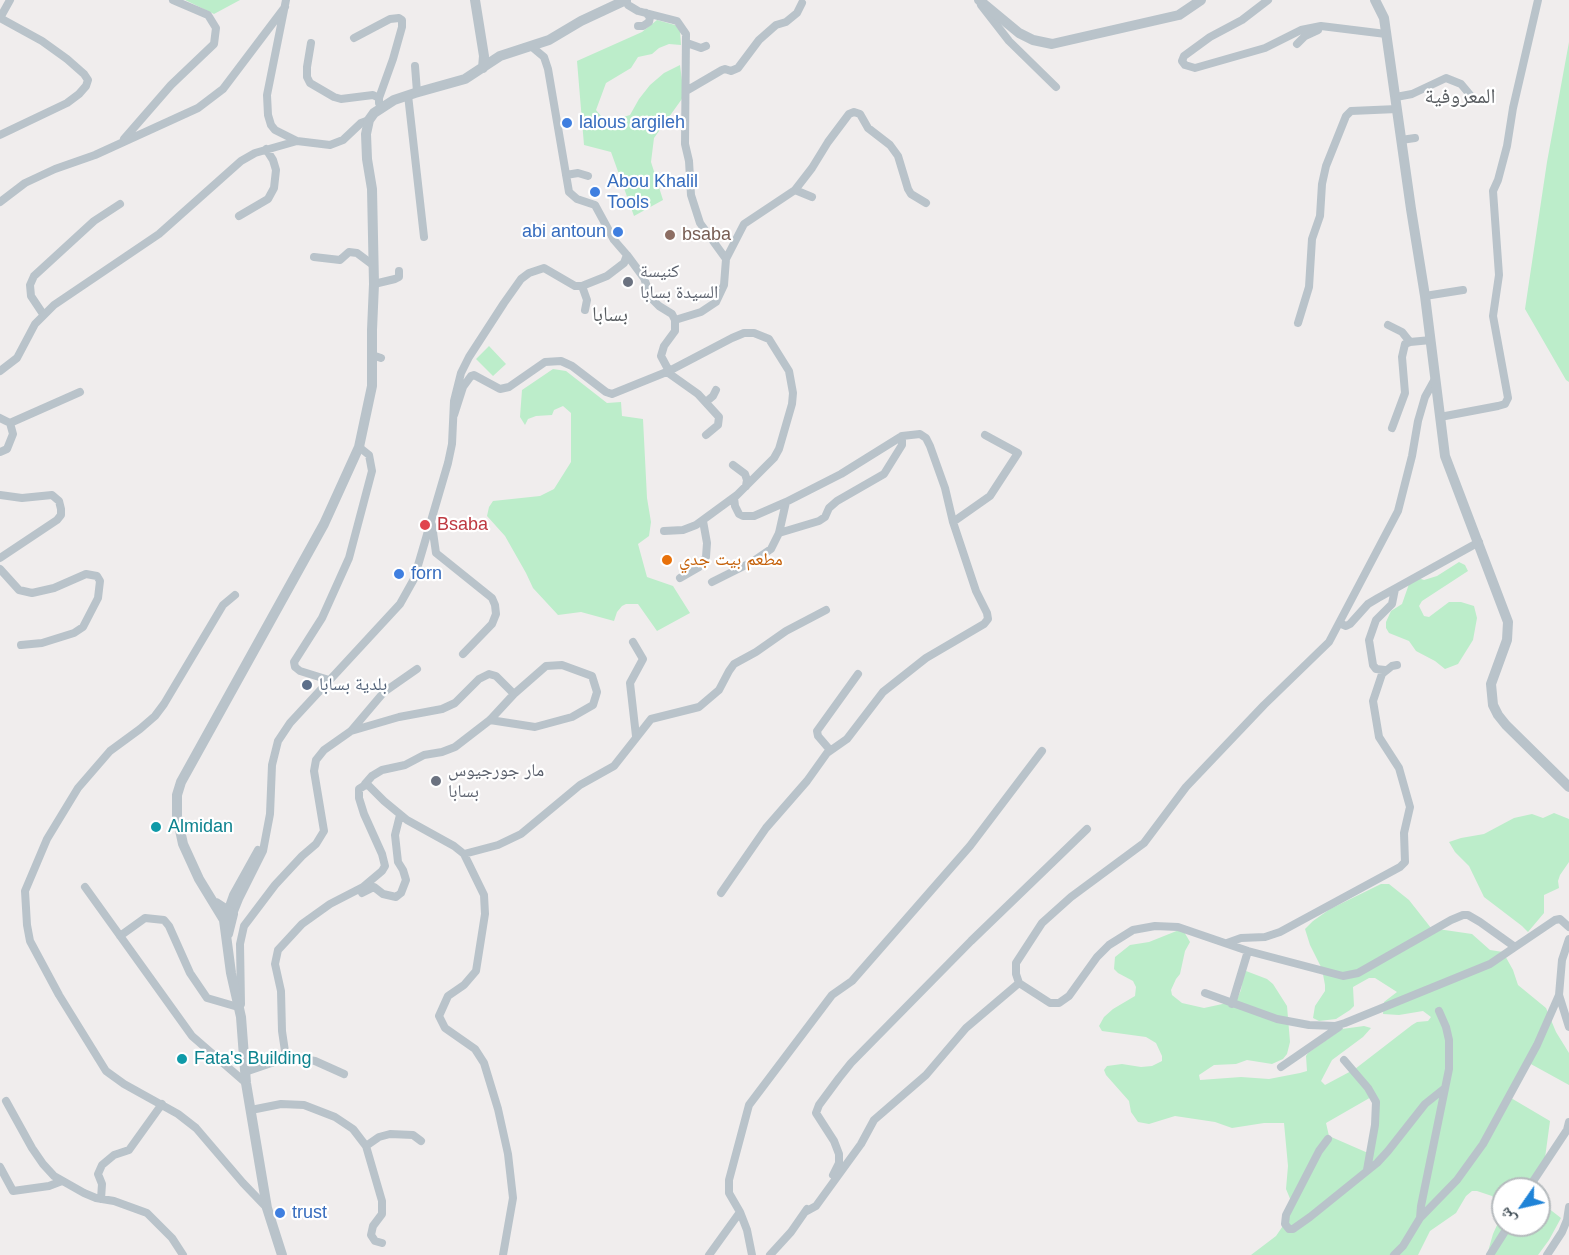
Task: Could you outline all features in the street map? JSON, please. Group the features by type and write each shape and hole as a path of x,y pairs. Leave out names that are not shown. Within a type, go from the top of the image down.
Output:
{"street":[{"path":"0,135 67,103 79,94 88,80 67,59 42,41 0,18 10,0"},
{"path":"122,142 171,85 214,44 216,28 208,15 173,0"},
{"path":"475,0 483,68"},
{"path":"379,103 465,80 500,56 532,47 626,0 632,9 677,21 686,34 687,43 685,144 691,195 700,223 726,259"},
{"path":"979,0 1019,33 1033,40 1052,44 1179,15 1201,0"},
{"path":"979,0 1009,41 1056,87"},
{"path":"1268,0 1242,20 1210,37 1184,56 1182,61 1185,65 1195,68 1265,48 1301,30 1327,26 1386,34"},
{"path":"1375,0 1384,18 1425,296 1445,456 1504,605 1509,629 1491,684 1493,705 1506,725 1569,787"},
{"path":"1440,417 1498,406 1505,404 1508,398 1493,316 1499,275 1494,191 1507,146 1513,108 1538,0"},
{"path":"0,201 25,183 54,169 95,155 198,108 223,89 286,3"},
{"path":"286,3 267,96 268,116 276,130 297,141 324,145 336,144 361,123 369,120"},
{"path":"686,91 722,70 731,71 738,68 759,40 797,13 802,3"},
{"path":"638,26 650,22 650,17 646,13"},
{"path":"229,917 210,900 183,844 177,816 177,795 182,782 324,524 359,447 377,357 372,189 366,134 369,120 379,103 393,59 402,20 390,19 354,38"},
{"path":"1297,45 1305,36 1327,26"},
{"path":"481,41 500,56"},
{"path":"311,43 307,67 307,77 310,83 334,97 341,99 373,95 379,103"},
{"path":"687,43 701,48 706,46"},
{"path":"532,47 544,57 548,69 569,192 577,199 595,205 614,240 644,278 651,298 672,314 675,320 675,331 664,346 661,356 668,371 706,402 720,417 714,430 706,435"},
{"path":"415,66 413,93 424,237"},
{"path":"1298,323 1309,286 1312,239 1320,216 1322,184 1326,166 1346,116 1351,111 1396,103 1446,78 1461,84 1471,96"},
{"path":"675,320 700,312 716,302 724,285 726,259 744,224 795,190 849,114 854,112 860,114 868,128 895,151 908,189 911,194 926,203"},
{"path":"1401,140 1416,138"},
{"path":"0,371 17,358 26,344 29,333 43,314 65,296 159,234 241,161 266,149 297,141"},
{"path":"239,216 268,199 274,188 276,170 266,149"},
{"path":"566,175 578,173 588,176"},
{"path":"795,190 812,197"},
{"path":"43,314 31,296 30,285 34,276 94,221 120,204"},
{"path":"314,257 340,260 349,252 357,253 374,265"},
{"path":"282,1255 268,1210 246,1077 227,936 229,917 259,860 264,843 270,814 272,765 278,741 290,723 400,604 414,579 452,444 454,401 461,373 485,332 521,279 537,268 544,267 575,285 582,286 607,276 624,262 627,255"},
{"path":"374,284 399,277 399,271"},
{"path":"582,286 587,300 585,310"},
{"path":"1425,296 1463,290"},
{"path":"1388,325 1402,332 1410,342"},
{"path":"454,415 463,387 474,375 500,388 509,387 545,362 561,361 612,394 668,371 744,333 762,335 775,346 792,380 790,418 779,449 774,458 737,495 703,520 683,530 664,531"},
{"path":"1392,428 1405,393 1403,349 1405,344 1431,340"},
{"path":"1435,378 1425,397 1418,421 1398,511 1324,647 1283,686 1186,787 1144,843 1071,897 1042,923 1016,963 1016,974 1019,983 1050,1003 1059,1003 1069,996 1104,949 1129,932 1155,926 1173,926 1248,951 1332,974 1350,976 1451,920 1468,915 1515,947"},
{"path":"706,402 716,390"},
{"path":"10,423 80,392"},
{"path":"0,418 10,423 13,434 7,449 0,452"},
{"path":"721,893 766,828 807,781 830,750 847,738 883,692 926,658 984,624 988,619 976,591 930,446 926,438 920,434 902,436 841,474 754,516 738,514 734,498 737,495"},
{"path":"953,522 990,496 1018,453 985,435"},
{"path":"779,533 819,521 837,501 884,474 902,445 902,436"},
{"path":"329,680 300,671 295,667 294,662 322,618 349,558 372,471 369,455 359,447"},
{"path":"733,465 745,474 746,486"},
{"path":"0,495 22,498 52,495 59,501 61,509 61,515 57,520 0,558"},
{"path":"712,582 758,559 771,549 779,533 786,502"},
{"path":"680,578 699,567 706,557 707,543 703,520"},
{"path":"431,522 436,553 492,598 495,605 496,614 492,624 463,654"},
{"path":"1339,623 1346,626 1350,624 1368,604 1479,542"},
{"path":"0,569 19,590 32,593 43,592 86,574 97,576 100,581 98,598 82,627 74,633 42,643 21,645"},
{"path":"1395,589 1392,604 1376,620 1369,640 1376,669 1385,670 1397,665"},
{"path":"235,595 223,605 155,716 110,751 78,788 47,839 25,891 27,925 30,941 106,1071 124,1084 162,1104 196,1128 268,1210 268,1227 275,1255"},
{"path":"464,854 498,845 522,834 580,785 614,766 636,736 654,717 699,707 719,690 734,664 826,609"},
{"path":"633,642 643,659 630,683 636,736"},
{"path":"286,1058 281,991 275,964 276,955 290,935 302,924 330,904 350,895 369,882 385,866 364,814 359,789 382,770 405,765 424,755 455,747 490,720 514,694 546,666 562,665 592,676 597,692 593,705 576,716 535,727 490,720"},
{"path":"239,1012 240,944 244,926 274,885 323,834 325,826 314,764 324,750 351,731 375,699 397,681 417,669"},
{"path":"1227,943 1241,938 1264,938 1280,932 1400,867 1405,862 1404,833 1410,807 1399,768 1379,736 1373,701 1379,679 1385,670"},
{"path":"351,731 399,717 442,709 454,703 479,679 489,674 496,676 514,694"},
{"path":"830,750 818,736 817,731 858,674"},
{"path":"752,1255 747,1230 729,1193 729,1180 749,1106 832,994 852,981 970,846 1042,751"},
{"path":"365,784 370,785 400,815 464,854 482,889 485,903 479,959 473,976 448,996 439,1016 445,1028 475,1049 484,1063 498,1109 508,1154 513,1198 503,1255"},
{"path":"350,895 374,887 383,894 396,897 400,893 406,880 398,862 395,835 400,815"},
{"path":"770,1255 791,1232 839,1163 838,1149 816,1113 819,1105 839,1078 971,941 1088,830"},
{"path":"85,887 192,1036 246,1077"},
{"path":"120,936 145,918 164,920 169,926 190,973 207,998 239,1012"},
{"path":"1205,993 1277,1019 1329,1026 1345,1023 1490,964 1556,920 1560,919 1569,927"},
{"path":"1394,1255 1403,1246 1420,1218 1457,1180 1483,1143 1537,1045 1559,995 1562,960 1569,939"},
{"path":"1232,1004 1248,951"},
{"path":"805,1212 816,1206 861,1144 874,1120 926,1075 966,1028 1019,983"},
{"path":"1559,995 1567,1012 1569,1027"},
{"path":"1420,1218 1420,1206 1449,1069 1449,1040 1439,1011"},
{"path":"1281,1066 1345,1023"},
{"path":"246,1077 286,1058 315,1061 344,1074"},
{"path":"1344,1060 1377,1102 1367,1170"},
{"path":"1328,1139 1293,1199 1285,1221 1287,1228 1293,1229 1310,1217 1367,1170 1388,1151 1425,1104 1445,1088"},
{"path":"6,1101 43,1164 62,1181 84,1193 147,1213 172,1238 183,1255"},
{"path":"101,1199 102,1184 98,1174 102,1165 114,1155 129,1150 162,1104"},
{"path":"251,1110 291,1104 313,1108 347,1124 366,1146 383,1208 371,1235 382,1243"},
{"path":"1568,1126 1569,1140"},
{"path":"1536,1177 1568,1126"},
{"path":"366,1146 379,1137 390,1134 413,1135 422,1141"},
{"path":"0,1167 13,1191 48,1186 62,1181"},
{"path":"1547,1255 1562,1232 1569,1207"},
{"path":"709,1255 740,1212"},
{"path":"1491,1255 1502,1237"}],"green space":[{"path":"185,0 240,0 214,14"},
{"path":"657,20 675,25 680,31 681,45 669,44 652,54 638,57 631,68 606,83 596,110 606,122 630,115 650,85 664,73 680,65 684,96 654,138 651,162 663,200 634,216 611,152 584,145 577,61 642,32"},
{"path":"1569,42 1569,382 1525,309 1547,162"},
{"path":"489,346 506,364 493,376 476,359"},
{"path":"553,369 566,371 607,403 621,402 622,416 643,419 647,498 651,522 649,536 638,544 647,577 673,586 690,613 657,631 638,604 622,606 614,621 581,612 558,615 533,588 505,536 487,516 493,501 540,496 554,489 571,462 571,413 563,406 554,410 552,415 528,419 525,425 520,417 522,390"},
{"path":"1459,562 1465,565 1468,571 1422,601 1419,606 1424,616 1429,617 1449,602 1461,602 1474,606 1477,618 1473,640 1458,664 1445,669 1416,651 1409,641 1389,633 1386,622 1391,611 1402,604 1409,584 1418,578 1424,580 1437,576"},
{"path":"1554,813 1569,819 1569,862 1560,875 1559,888 1544,895 1544,913 1528,932 1484,897 1469,866 1449,842 1484,834 1514,818 1532,814 1543,818"},
{"path":"1381,884 1389,884 1409,900 1431,928 1472,934 1490,950 1503,952 1518,985 1546,1008 1556,1032 1569,1053 1569,1085 1529,1063 1511,1098 1550,1121 1545,1158 1538,1177 1491,1177 1491,1196 1472,1191 1466,1196 1456,1213 1430,1231 1418,1255 1251,1255 1276,1236 1289,1217 1291,1201 1286,1189 1288,1166 1284,1123 1264,1123 1232,1128 1215,1122 1175,1116 1149,1124 1138,1122 1131,1112 1129,1101 1104,1070 1107,1066 1122,1064 1152,1066 1162,1061 1156,1043 1146,1037 1102,1031 1099,1026 1104,1017 1113,1009 1135,996 1136,987 1133,981 1114,969 1115,957 1130,945 1149,942 1179,930 1183,930 1190,942 1185,951 1180,974 1171,990 1172,995 1182,1003 1204,1008 1227,1003 1238,997 1246,971 1267,979 1273,984 1287,1006 1290,1042 1283,1059 1272,1064 1247,1060 1236,1064 1214,1065 1199,1075 1200,1080 1241,1077 1269,1079 1307,1071 1306,1056 1308,1053 1342,1029 1364,1026 1371,1028 1363,1037 1332,1060 1321,1081 1325,1085 1355,1069 1412,1025 1428,1021 1431,1017 1423,1011 1399,1015 1383,1014 1384,1002 1397,992 1375,978 1369,978 1353,987 1354,1006 1350,1010 1336,1019 1319,1021 1313,1018 1315,1006 1325,991 1325,985 1322,969 1305,929 1330,909","holes":["1373,1096 1376,1102 1368,1153 1329,1136 1326,1123"]},
{"path":"1551,1210 1561,1218 1551,1236"},
{"path":"1492,1237 1551,1237 1538,1255 1487,1255"}],"place":[{"name":"lalous argileh","path":"567,123"},
{"name":"Abou Khalil Tools","path":"595,192"},
{"name":"abi antoun","path":"618,232"},
{"name":"bsaba","path":"670,235"},
{"name":"كنيسة السيدة بسابا","path":"628,282"},
{"name":"Bsaba","path":"425,525"},
{"name":"مطعم بيت جدي","path":"667,560"},
{"name":"forn","path":"399,574"},
{"name":"بلدية بسابا","path":"307,685"},
{"name":"مار جورجيوس بسابا","path":"436,781"},
{"name":"Almidan","path":"156,827"},
{"name":"Fata's Building","path":"182,1059"},
{"name":"trust","path":"280,1213"}],"district":[{"name":"المعروفية","path":"1460,97"},
{"name":"بسابا","path":"610,315"}]}
